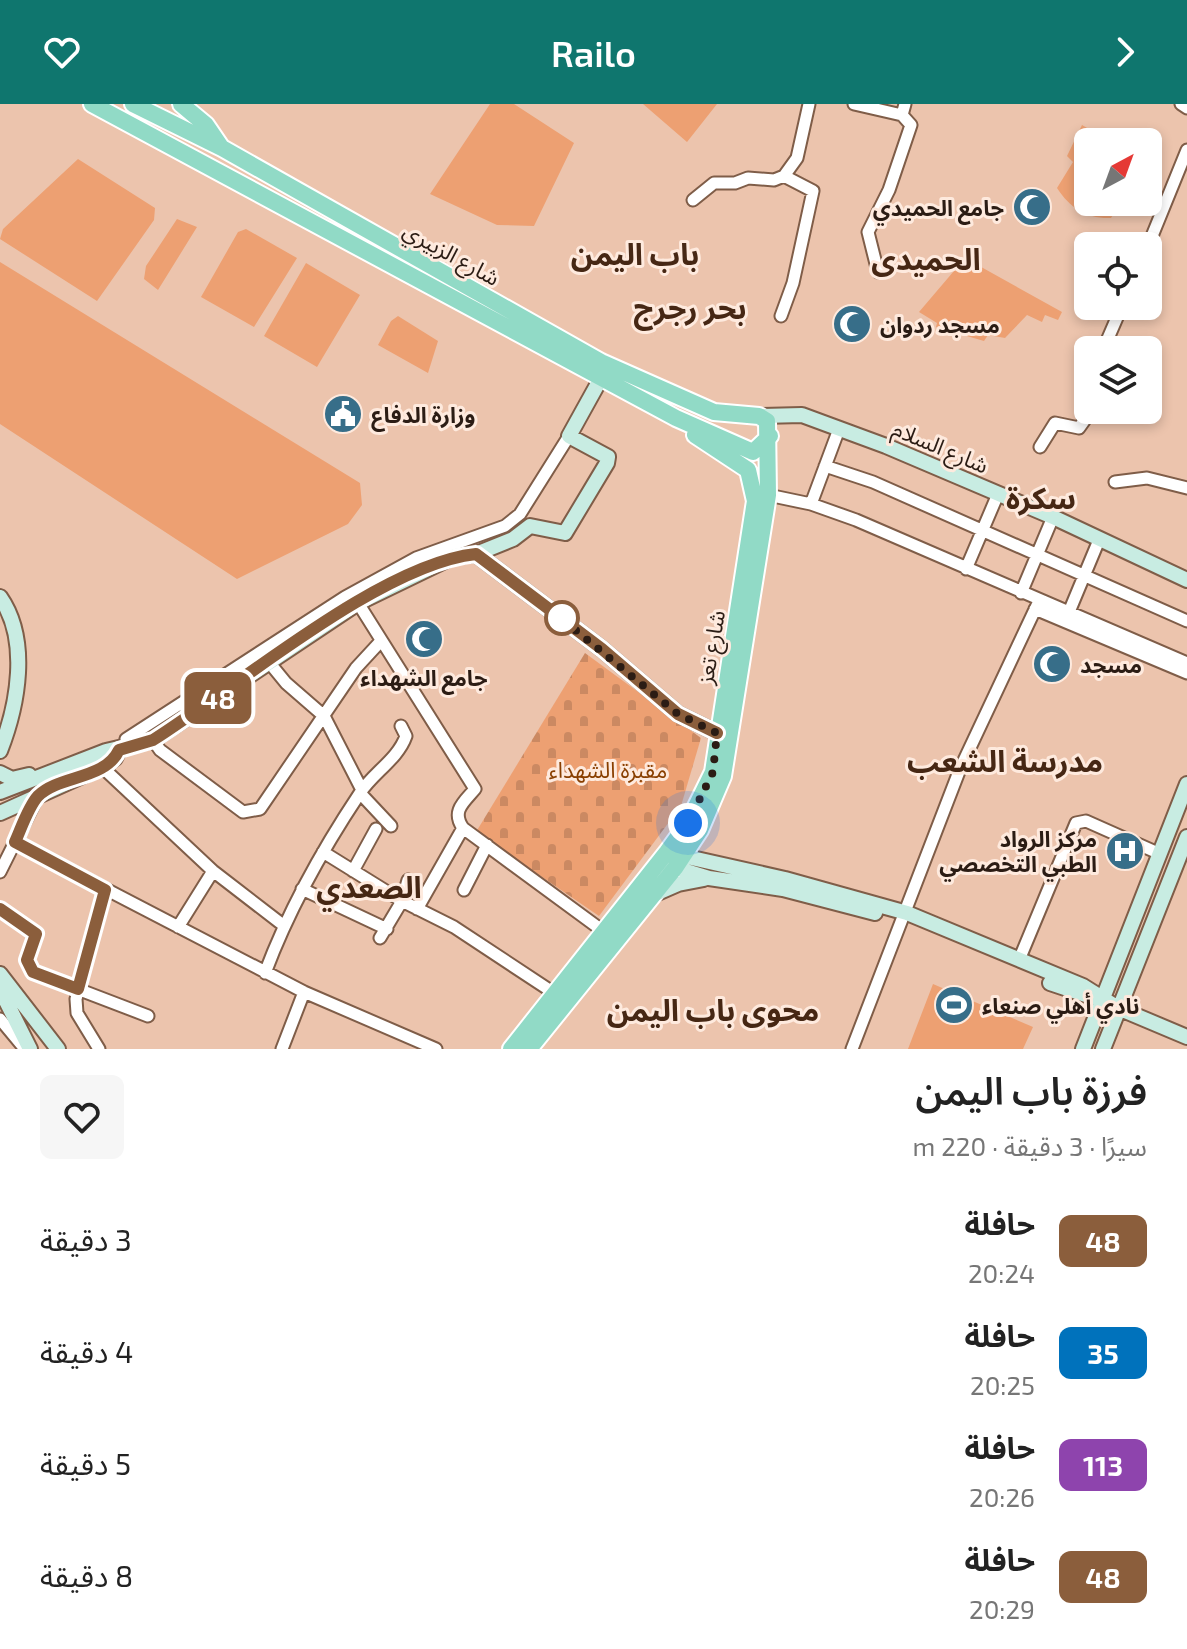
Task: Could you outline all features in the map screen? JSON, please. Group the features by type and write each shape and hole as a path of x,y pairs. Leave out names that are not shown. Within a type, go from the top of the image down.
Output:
{"main road":[{"name":"شارع الزبيري","path":"92,104 600,380 676,418"},
{"name":"شارع الزبيري","path":"133,104 222,148 601,362 714,412 759,416"},
{"path":"181,104 206,125 222,148"},
{"path":"286,209 305,209 305,196"},
{"path":"676,418 689,420 753,452 770,436 767,421 759,416"},
{"name":"شارع تعز","path":"529,1049 651,896 713,772 753,526 754,486 748,470 691,433 676,418"},
{"name":"شارع تعز","path":"511,1049 603,931 671,860 711,809 723,776 768,495 770,436"}],"street":[{"path":"693,200 714,183 735,183 748,178 774,180 784,176 797,158 809,104"},
{"path":"854,104 904,110 911,125 902,159 868,232 878,272"},
{"path":"1181,104 1187,108"},
{"path":"1154,232 1187,150"},
{"path":"781,316 793,283 813,191 784,176"},
{"path":"0,813 38,796 112,752 345,597 416,558 505,526 520,514 600,380"},
{"name":"شارع السلام","path":"759,416 802,415 839,429 1053,517 1187,580"},
{"path":"1040,447 1055,423 1079,428 1082,424"},
{"path":"811,504 839,429"},
{"path":"0,792 153,740 358,603 455,556 476,554 513,539 530,526 565,533 608,457 569,436"},
{"path":"825,466 982,529 1187,621"},
{"path":"1115,482 1147,478 1187,488"},
{"path":"966,569 998,494"},
{"path":"768,495 811,504 856,520 1021,593 1037,605 1187,673"},
{"path":"1021,593 1035,553 1053,517"},
{"path":"1069,612 1099,540"},
{"path":"476,554 602,649 678,714 717,733"},
{"path":"0,597 12,618 17,642 15,701 0,751"},
{"path":"358,603 475,789 457,811 457,819 463,828 603,931"},
{"path":"1037,605 1069,612 1187,663"},
{"path":"852,1049 873,986 905,917 960,769 1037,605"},
{"path":"153,740 160,750 243,812 254,812 260,809 356,668 380,642"},
{"path":"268,661 286,683 324,716 361,791 391,826"},
{"path":"265,973 283,925 323,852 361,791 403,745 406,736 401,726"},
{"path":"0,773 18,779 96,746 112,752 213,871 283,925"},
{"path":"0,800 112,752"},
{"path":"1083,1049 1187,784"},
{"path":"0,872 38,796"},
{"path":"1019,960 1076,823 1086,821 1158,853"},
{"path":"417,909 463,828"},
{"path":"353,871 376,829"},
{"path":"1103,1049 1187,837"},
{"path":"15,842 265,973 436,1049"},
{"path":"464,890 487,845"},
{"path":"323,852 402,901 454,927 554,993"},
{"path":"671,860 709,878"},
{"path":"671,860 784,884 905,917 1083,986 1118,1008 1187,1037"},
{"path":"178,927 213,871"},
{"path":"651,896 678,884 709,878 784,884"},
{"path":"302,889 384,934 402,901 408,880"},
{"path":"99,1049 77,1013 78,989 105,890"},
{"path":"0,909 36,934 27,960 33,972 148,1016"},
{"path":"905,917 1080,995 1103,1000"},
{"path":"0,981 28,1049"},
{"path":"0,981 58,1049"},
{"path":"282,1049 304,992"},
{"path":"0,1019 28,1049"}],"green space":[{"path":"490,104 514,104 574,143 534,226 497,225 430,194"},
{"path":"643,104 717,104 687,142"},
{"path":"1074,142 1074,206 1057,188 1073,162 1067,156"},
{"path":"78,159 155,208 154,220 97,301 0,239 3,229"},
{"path":"177,219 197,227 158,290 144,279 146,266"},
{"path":"246,229 297,258 254,327 201,297 238,232"},
{"path":"965,258 1062,312 1058,320 1045,315 1042,322 1027,315 1005,338 988,335 984,341 936,327 937,323 919,312"},
{"path":"0,262 360,483 362,505 348,524 237,579 0,424"},
{"path":"306,263 360,295 317,367 264,336"},
{"path":"398,316 438,341 428,373 378,345 391,321"},
{"name":"مقبرة الشهداء","path":"585,653 701,738 681,806 599,916 476,832"},
{"name":"نادي أهلي صنعاء","path":"933,984 1033,1027 1023,1049 908,1049"}],"bus line":[{"name":"48","path":"0,909 36,934 36,942 27,960 29,969 78,989 105,890 15,842 38,796 102,767 115,758 119,750 153,740 358,603 455,556 476,554 602,649 678,714 717,733"}],"place":[{"name":"جامع الحميدي","path":"1032,207"},
{"name":"مسجد ردوان","path":"852,324"},
{"name":"وزارة الدفاع","path":"343,414"},
{"name":"جامع الشهداء","path":"424,639"},
{"name":"مسجد","path":"1052,664"},
{"name":"مركز الرواد الطبي التخصصي","path":"1125,851"},
{"name":"نادي أهلي صنعاء","path":"954,1005"}],"district":[{"name":"باب اليمن","path":"635,253"},
{"name":"الحميدى","path":"926,258"},
{"name":"بحر رجرج","path":"690,307"},
{"name":"سكرة","path":"1041,497"},
{"name":"مدرسة الشعب","path":"1005,760"},
{"name":"الصعدي","path":"369,886"},
{"name":"محوى باب اليمن","path":"713,1009"}],"route":[{"path":"562,618 552,611 678,714 717,733 713,772 688,823"}]}
